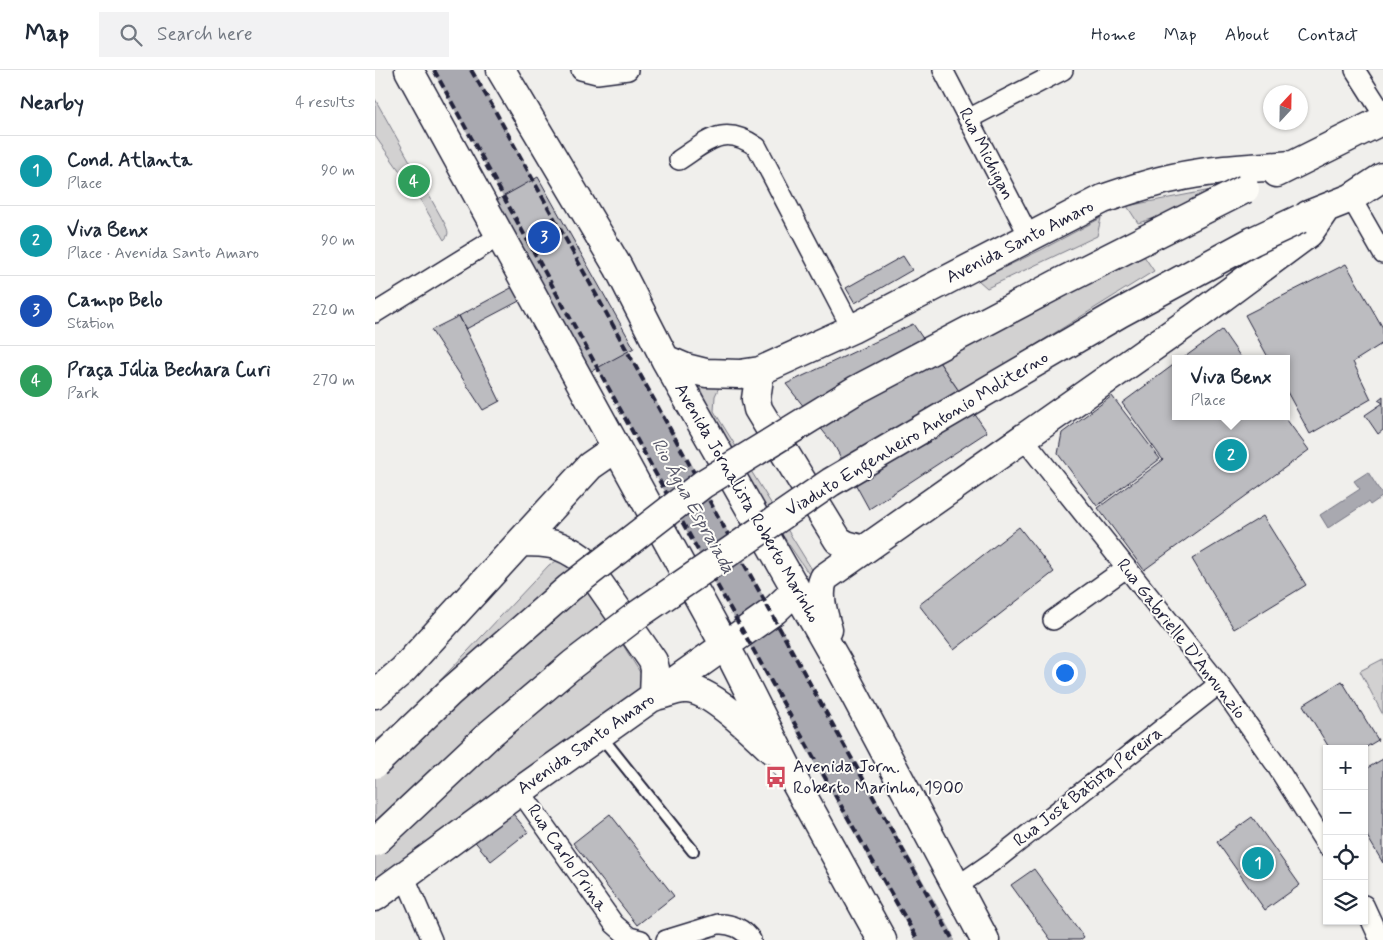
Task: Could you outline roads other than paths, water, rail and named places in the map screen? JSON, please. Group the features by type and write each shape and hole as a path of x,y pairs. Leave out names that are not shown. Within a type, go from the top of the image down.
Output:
{"main road":[{"path":"409,70 616,448 734,639 784,761 882,940"},
{"name":"Avenida Jornalista Roberto Marinho","path":"501,70 617,267 665,359 840,667 985,940"},
{"name":"Avenida Santo Amaro","path":"665,359 686,368 706,373 740,374 759,371 852,329 1103,199 1135,188 1208,172 1293,166 1383,120"},
{"path":"375,764 450,692 569,588 703,484 865,386 1063,281 1293,166"},
{"path":"840,667 827,626 821,597 821,587 824,578 1197,316 1309,233 1326,208 1351,198 1383,178"},
{"name":"Viaduto Engenheiro Antonio Moliterno","path":"375,842 491,733 573,664 636,616 831,482 1120,313 1253,241 1326,208"},
{"path":"759,371 756,399 758,409 838,540 846,545 864,550"},
{"path":"375,694 403,670 590,466 616,448"},
{"path":"522,542 546,542 568,549 582,559 653,661 655,669 654,697 684,688 696,690 738,720 784,761"},
{"name":"Avenida Santo Amaro","path":"375,897 520,791 775,610 796,590"}],"street":[{"path":"581,70 597,74 628,70"},
{"name":"Rua Michigan","path":"943,70 1030,238"},
{"path":"968,119 1063,70"},
{"path":"1355,70 1383,114"},
{"path":"679,160 718,135 731,134 746,139 757,146 852,329"},
{"path":"1351,198 1383,254"},
{"path":"375,313 501,236"},
{"name":"Rua Gabrielle D'Annunzio","path":"1024,439 1219,684 1274,762 1323,840"},
{"path":"1053,620 1126,568"},
{"name":"Rua José Batista Pereira","path":"956,887 998,858 1219,684"},
{"name":"Rua Carlo Prina","path":"520,791 614,924 629,937 641,940"},
{"path":"404,875 432,940"},
{"path":"1368,914 1380,940"},
{"path":"667,940 718,924 731,925 743,932 751,940"}],"lane":[{"path":"600,735 693,851"}],"waterway":[{"name":"Rio Água Espraiada","path":"453,70 543,232"},
{"name":"Rio Água Espraiada","path":"589,316 823,742 936,940"}],"railway":[{"path":"434,70 734,615 918,940"},
{"path":"471,70 953,940"}],"place":[{"name":"Praça Júlia Bechara Curi","path":"414,181"},
{"name":"Campo Belo","path":"544,237"},
{"name":"Viva Benx","path":"1231,455"},
{"name":"Avenida Jorn. Roberto Marinho, 1900","path":"776,777"},
{"name":"Cond. Atlanta","path":"1258,863"}]}
